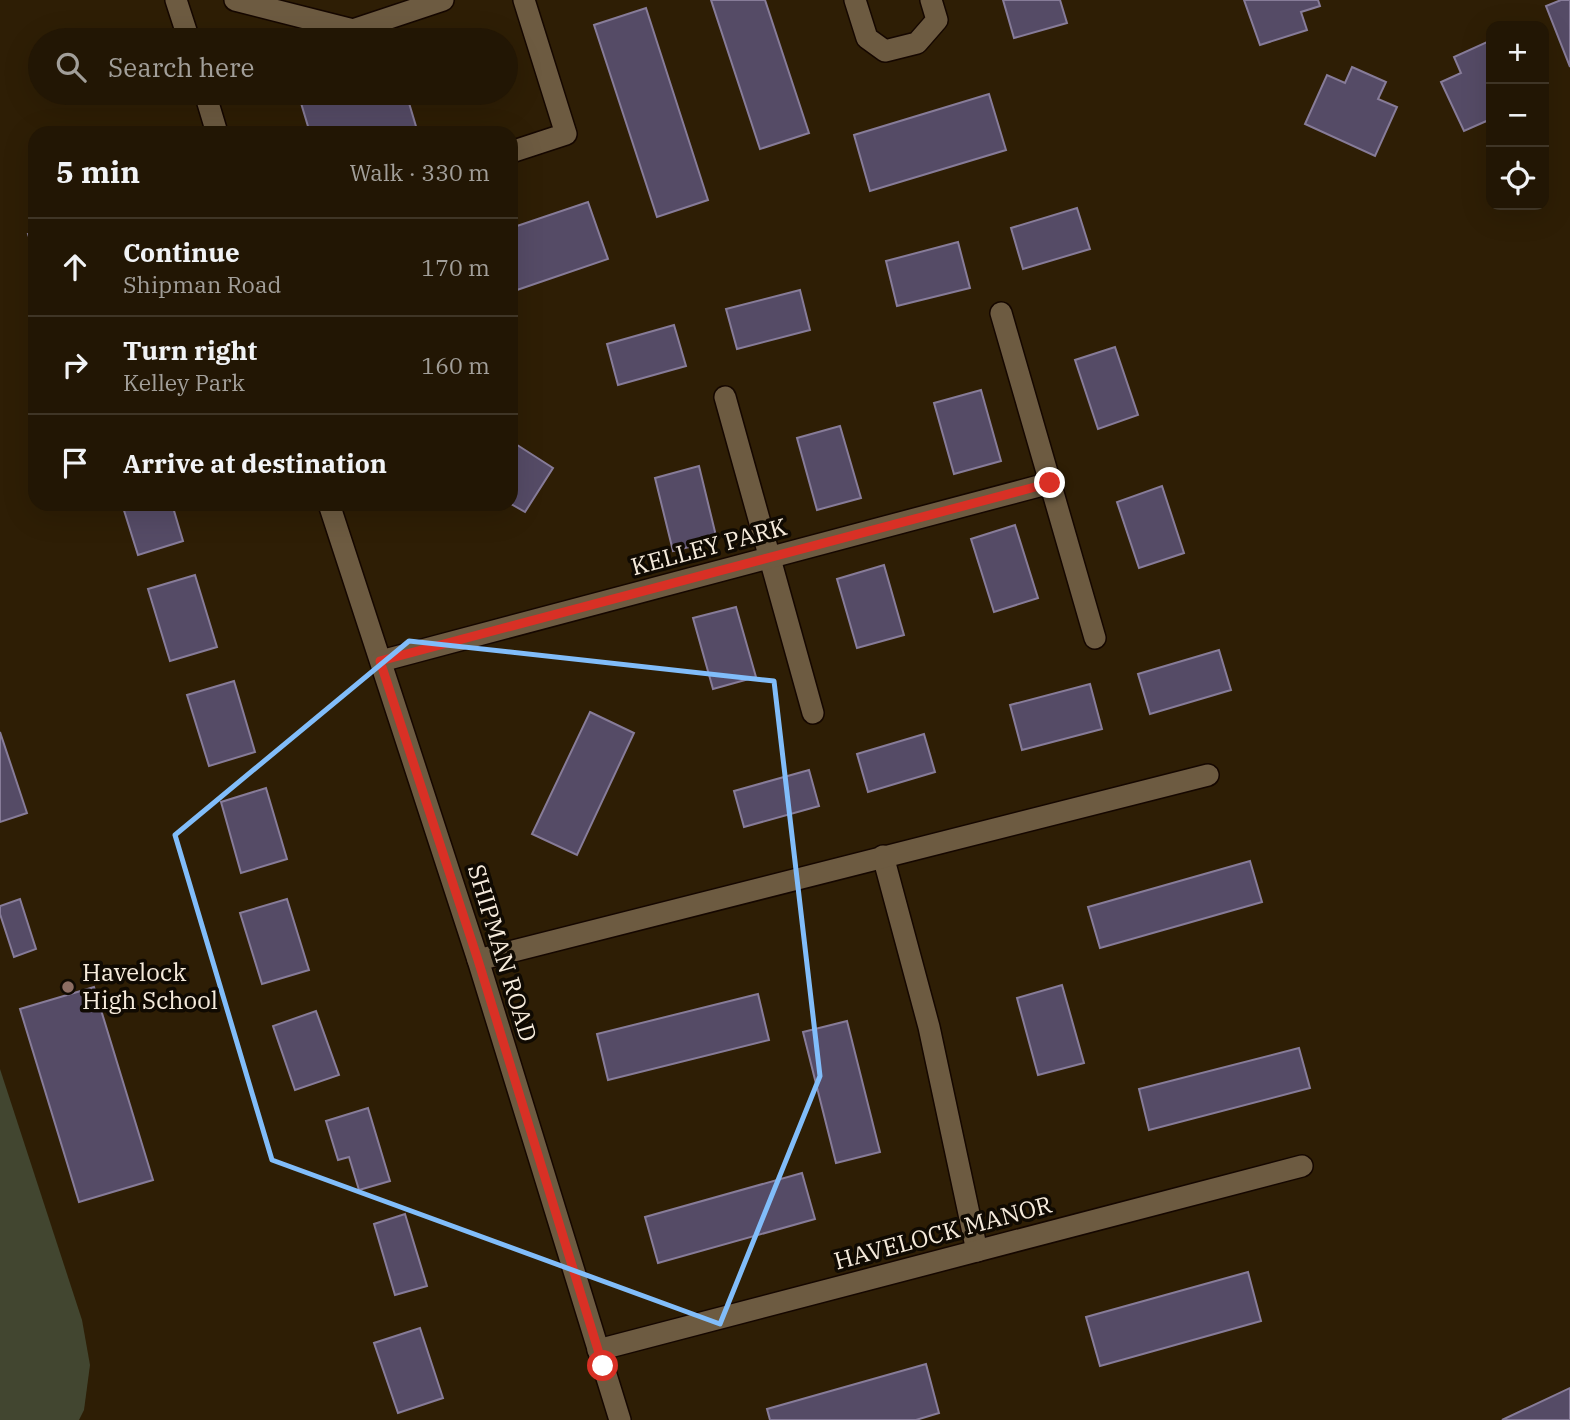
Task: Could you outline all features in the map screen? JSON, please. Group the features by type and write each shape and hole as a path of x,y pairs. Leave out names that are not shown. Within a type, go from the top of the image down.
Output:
{"street":[{"path":"176,0 185,28"},
{"path":"235,0 345,28"},
{"path":"359,28 443,0"},
{"path":"518,150 566,134 524,0"},
{"path":"855,0 867,38 885,51 917,43 937,20 931,0"},
{"path":"209,105 215,126"},
{"path":"1000,313 1095,638"},
{"path":"726,397 813,713"},
{"name":"KELLEY PARK","path":"380,661 1050,483"},
{"name":"SHIPMAN ROAD","path":"330,511 478,960 620,1420"},
{"path":"478,960 1208,775"},
{"path":"883,856 929,1027 977,1251"},
{"name":"HAVELOCK MANOR","path":"598,1350 1302,1166"}],"highlighted area":[{"path":"409,641 774,681 820,1076 720,1324 272,1160 175,835"}],"green space":[{"path":"0,1069 82,1320 90,1365 84,1410 79,1420 0,1420"}],"building":[{"path":"711,0 765,0 809,133 760,149"},
{"path":"1003,0 1060,0 1067,23 1014,38"},
{"path":"1244,0 1318,0 1320,6 1301,12 1307,30 1260,45"},
{"path":"1561,0 1570,0 1570,67 1546,6"},
{"path":"646,8 708,200 657,217 594,25"},
{"path":"1486,42 1486,121 1464,131 1441,82 1461,73 1454,57"},
{"path":"1352,67 1386,82 1378,99 1397,107 1375,156 1305,124 1327,75 1345,83"},
{"path":"989,94 1006,150 870,191 854,135"},
{"path":"302,105 410,105 416,126 308,126"},
{"path":"588,202 608,259 518,290 518,226"},
{"path":"1077,208 1090,249 1023,269 1011,228"},
{"path":"958,242 970,288 897,306 886,261"},
{"path":"800,290 810,330 737,349 726,309"},
{"path":"674,325 686,366 618,385 607,344"},
{"path":"1115,347 1138,415 1098,429 1075,360"},
{"path":"981,390 1001,461 954,474 934,403"},
{"path":"840,426 861,498 817,510 797,438"},
{"path":"518,446 553,468 525,512 518,508"},
{"path":"699,466 717,540 673,551 655,478"},
{"path":"1162,486 1184,553 1139,568 1117,502"},
{"path":"124,511 174,511 183,541 138,555"},
{"path":"1015,525 1038,598 994,612 971,539"},
{"path":"884,565 904,635 857,648 837,579"},
{"path":"195,575 217,647 170,661 148,589"},
{"path":"736,607 756,677 713,689 693,618"},
{"path":"1219,650 1231,690 1150,714 1138,674"},
{"path":"234,681 255,752 209,766 187,695"},
{"path":"1090,684 1102,729 1022,750 1010,705"},
{"path":"590,712 634,733 577,855 532,834"},
{"path":"0,732 27,813 0,822"},
{"path":"924,734 935,772 868,792 857,754"},
{"path":"809,770 819,806 744,827 734,791"},
{"path":"266,788 287,859 241,873 221,802"},
{"path":"1250,861 1262,902 1100,948 1088,907"},
{"path":"20,899 36,949 14,957 0,914 0,906"},
{"path":"287,899 309,970 262,984 240,913"},
{"path":"1062,985 1084,1063 1038,1075 1017,998"},
{"path":"94,987 153,1180 79,1202 20,1009"},
{"path":"758,994 769,1040 608,1080 597,1034"},
{"path":"316,1011 339,1075 295,1090 273,1026"},
{"path":"847,1021 880,1152 836,1163 803,1032"},
{"path":"1299,1048 1310,1088 1149,1130 1139,1089"},
{"path":"368,1108 390,1181 359,1190 349,1157 338,1160 326,1121"},
{"path":"802,1173 815,1219 658,1263 645,1217"},
{"path":"405,1214 427,1286 395,1295 374,1224"},
{"path":"1248,1272 1261,1321 1100,1366 1086,1317"},
{"path":"420,1328 443,1398 398,1413 374,1343"},
{"path":"926,1364 939,1413 916,1420 770,1420 767,1409"},
{"path":"1570,1388 1570,1420 1502,1420"}],"place":[{"name":"Havelock High School","path":"68,987"}],"route":[{"path":"603,1366 478,960 380,661 1050,483"}]}
